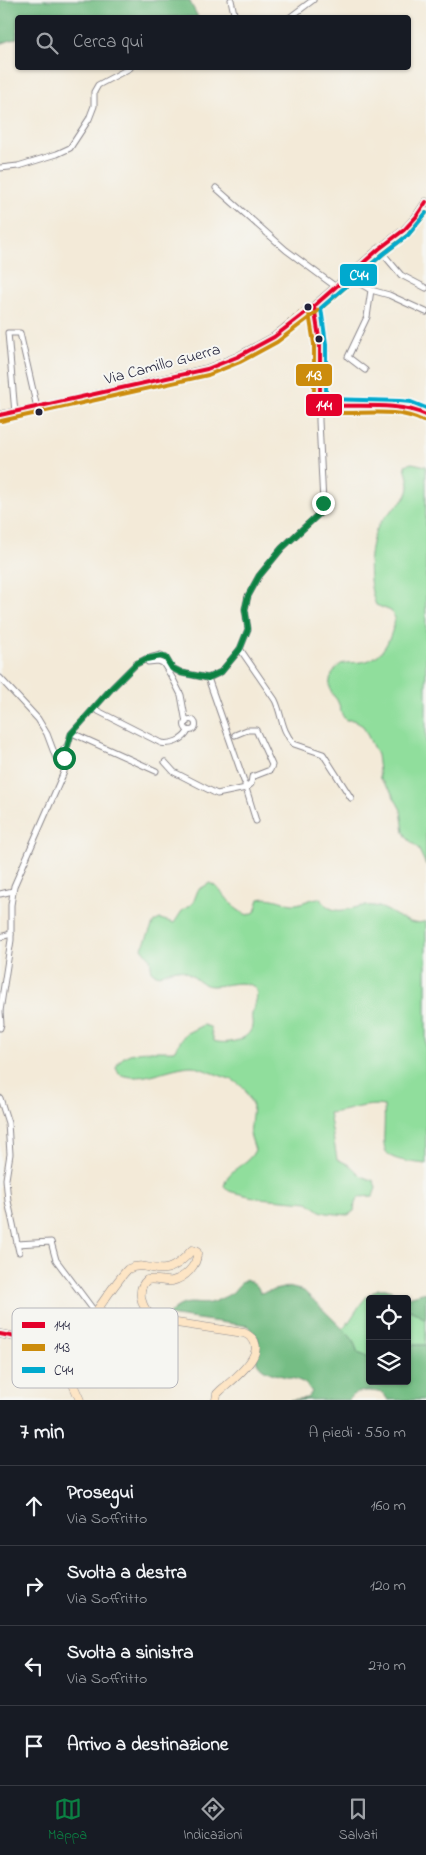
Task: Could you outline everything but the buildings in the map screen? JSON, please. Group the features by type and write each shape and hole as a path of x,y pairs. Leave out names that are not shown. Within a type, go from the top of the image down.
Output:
{"street":[{"path":"231,0 234,15"},
{"path":"293,15 313,0"},
{"path":"0,168 26,163 70,148 89,118 94,106 94,92 98,85 126,70"},
{"path":"216,188 286,250 339,284 359,283 370,290 389,294 426,312"},
{"name":"Via Camillo Guerra","path":"0,415 206,370 237,357 274,337 303,312 314,306 379,248 404,230 426,202"},
{"path":"379,248 401,275 426,288"},
{"path":"365,370 348,356 367,318 370,290"},
{"path":"0,1028 0,1012 11,934 14,886 64,772 64,758 72,733 129,671 146,659 161,656 166,658 172,668 177,671 208,678 221,672 240,649 248,629 245,609 246,602 259,576 282,548 321,512 323,503 319,434 320,344 314,306"},
{"path":"15,413 8,333 20,333 37,408"},
{"path":"320,405 389,407 419,410 426,415"},
{"path":"240,649 280,708 284,729 290,740 294,744 323,754 351,798"},
{"path":"94,709 160,743 165,744 180,740 186,736 188,730 185,726 182,695 163,663 158,660 148,662 146,659"},
{"path":"0,678 38,719 47,734 56,758 67,746"},
{"path":"208,678 256,821"},
{"path":"186,723 192,720 196,724 195,729 188,730"},
{"path":"165,762 174,772 212,793 222,794 245,784 251,784 252,777 270,770 272,765 256,730 247,730 235,735"},
{"path":"72,733 156,771"},
{"path":"0,894 13,892"},
{"path":"0,937 11,934"},
{"path":"0,1098 8,1123 10,1154 6,1179 8,1201 19,1252"},
{"path":"17,1244 51,1242 56,1260 92,1308"},
{"path":"98,1308 128,1269 136,1265 166,1269 174,1266 192,1250 197,1252 197,1258 191,1269 182,1277 172,1281 147,1280 144,1283 141,1298 146,1308"},
{"path":"178,1323 244,1333 250,1336 254,1342 255,1348 249,1364 217,1394 216,1400"},
{"path":"76,1388 80,1400"}],"green space":[{"path":"0,0 189,0 197,15 15,15 15,39 0,44"},
{"path":"412,463 426,466 426,865 418,848 407,838 404,832 401,810 390,790 380,779 377,755 363,726 353,720 346,720 344,718 330,686 332,674 341,664 361,662 375,657 381,652 392,633 395,618 391,611 376,605 373,595 369,572 371,547 379,525 404,499 408,492 409,482 405,465"},
{"path":"210,883 232,905 248,915 255,912 259,899 263,898 295,904 320,898 332,909 345,910 374,906 412,922 426,921 426,1164 396,1159 385,1150 384,1106 371,1105 329,1113 337,1159 351,1166 361,1176 374,1181 376,1188 373,1196 359,1197 355,1203 354,1211 348,1215 320,1211 308,1202 258,1198 236,1193 229,1191 224,1186 234,1170 248,1160 255,1150 250,1134 253,1106 244,1088 233,1080 193,1066 137,1077 119,1074 116,1068 125,1056 132,1053 174,1051 185,1034 203,1025 210,1027 214,1041 219,1042 236,1041 247,1035 250,1031 257,997 255,987 244,983 218,986 207,985 187,972 178,969 159,975 152,972 150,958 142,948 154,922 160,919 174,923 182,911 193,903 198,890"},
{"path":"246,1280 255,1284 260,1293 288,1287 304,1291 348,1334 353,1340 358,1353 366,1356 366,1385 411,1385 411,1345 426,1345 426,1400 388,1400 383,1393 369,1391 355,1394 348,1400 290,1400 307,1398 312,1392 302,1382 268,1372 258,1364 256,1358 258,1338 249,1326 178,1316 176,1308 181,1305 187,1303 209,1303 232,1292"},
{"path":"378,1289 386,1289 402,1295 372,1295"},
{"path":"426,1292 426,1320 411,1311 411,1296"},
{"path":"366,1298 366,1356 358,1353 353,1340 343,1329"},
{"path":"411,1311 426,1320 426,1345 411,1345"}],"transit line":[{"name":"144","path":"0,415 207,369 237,357 274,337 314,306 379,249 404,230 426,202"},
{"name":"143","path":"1,421 208,375 240,362 277,342 318,311 383,254 408,235 426,213"},
{"name":"C44","path":"426,213 408,235 383,254 321,308 326,344 326,399 400,401 411,402 426,408"},
{"name":"144","path":"314,306 320,344 320,405 388,406 426,415"},
{"name":"143","path":"308,307 314,344 314,405 316,409 324,412 339,413 382,412 403,414 423,421"},
{"name":"144","path":"0,1334 12,1336"}],"route":[{"path":"64,758 71,734 111,689 141,661 158,655 166,658 172,668 182,673 208,678 221,672 240,649 248,629 245,609 248,596 259,576 282,548 321,512 323,503"}]}
